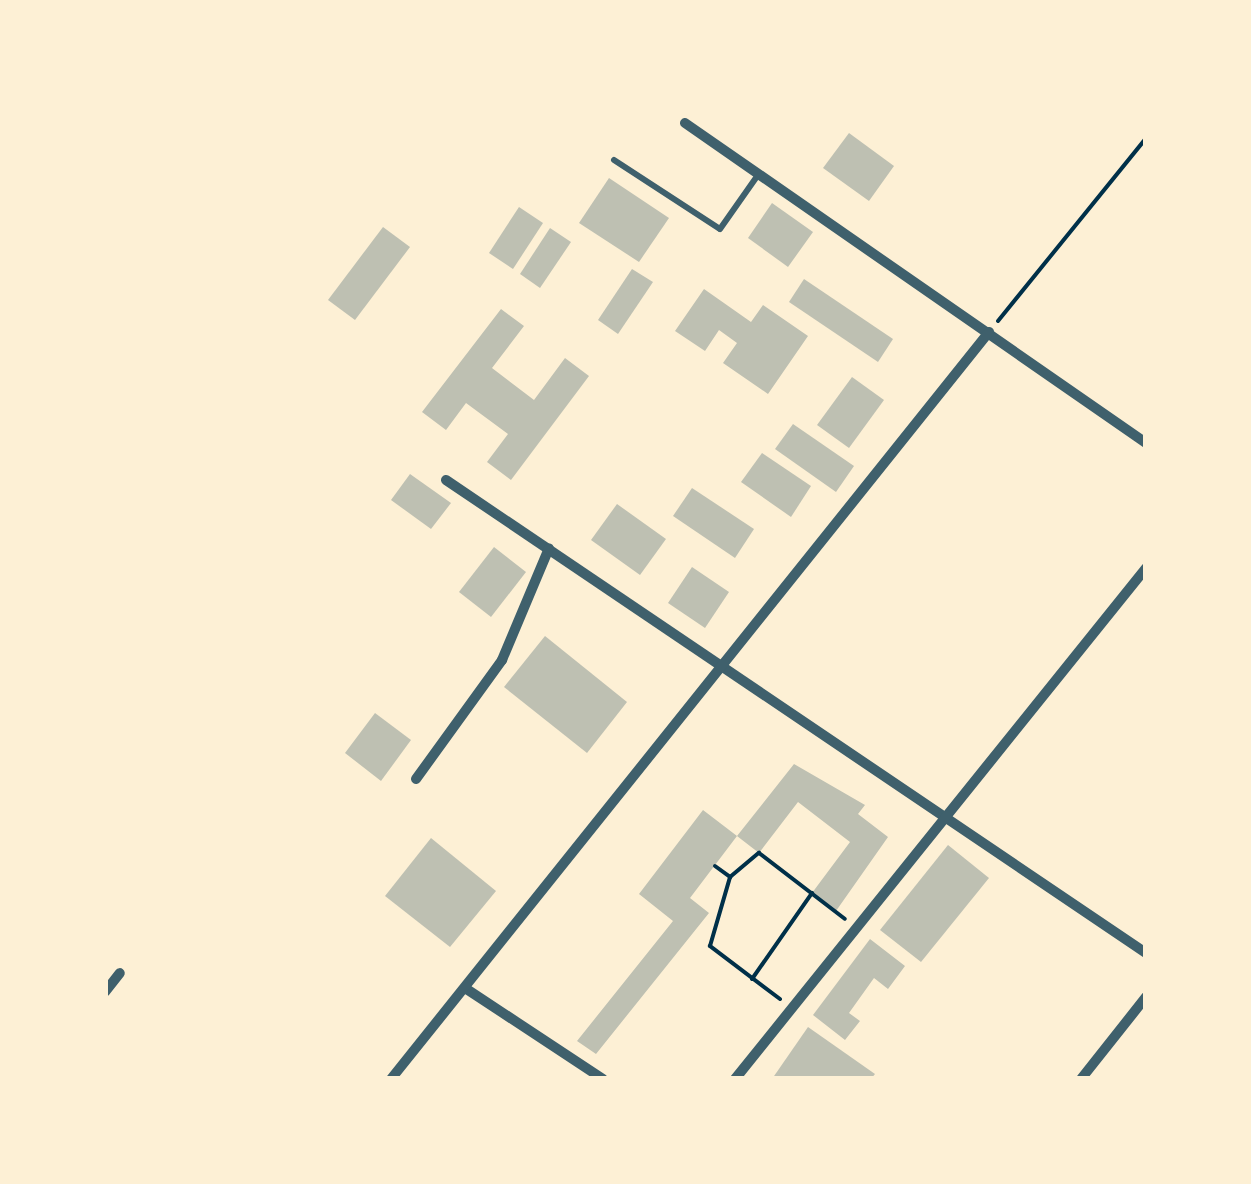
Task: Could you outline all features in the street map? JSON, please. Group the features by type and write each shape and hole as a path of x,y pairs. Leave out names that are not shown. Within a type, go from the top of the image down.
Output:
{"street":[{"path":"684,123 1146,443"},
{"path":"392,1079 727,667 989,332"},
{"path":"446,480 1146,954"},
{"path":"416,778 502,660 548,548"},
{"path":"734,1079 1146,568"},
{"path":"105,992 120,973"},
{"path":"465,988 603,1079"},
{"path":"1081,1079 1146,997"}],"lane":[{"path":"614,160 720,230 758,174"}],"path":[{"path":"989,332 1146,138"},
{"path":"792,1008 710,946 730,877 760,853 856,928"},
{"path":"715,866 730,877"},
{"path":"752,978 812,893"}],"building":[{"path":"849,133 894,166 869,201 823,168"},
{"path":"609,178 669,218 639,262 579,223"},
{"path":"772,203 813,232 788,267 748,238"},
{"path":"519,207 543,223 513,269 489,253"},
{"path":"383,227 410,247 355,320 328,300"},
{"path":"550,228 571,242 540,288 520,274"},
{"path":"632,269 653,282 618,334 598,320"},
{"path":"804,279 893,339 878,362 789,302"},
{"path":"704,289 751,322 763,305 808,336 768,394 723,363 737,343 719,330 705,351 675,331"},
{"path":"501,309 524,326 492,368 534,400 565,358 589,376 511,480 487,462 508,434 466,403 446,430 422,412"},
{"path":"852,377 884,400 849,448 817,425"},
{"path":"793,424 854,466 836,492 775,449"},
{"path":"762,453 811,486 791,517 741,482"},
{"path":"410,474 451,503 431,529 391,500"},
{"path":"692,488 754,529 735,558 673,516"},
{"path":"617,504 666,539 640,575 591,540"},
{"path":"494,547 526,572 491,617 459,592"},
{"path":"692,567 729,592 705,628 668,603"},
{"path":"545,636 627,702 587,753 504,687"},
{"path":"375,713 411,740 381,781 345,753"},
{"path":"794,764 865,805 858,814 888,837 836,911 812,893 850,842 798,802 759,853 737,836"},
{"path":"703,810 737,836 690,898 709,913 596,1054 577,1041 673,921 639,894"},
{"path":"431,838 496,891 450,947 385,896"},
{"path":"948,845 989,878 921,962 880,930"},
{"path":"870,939 905,966 888,989 874,978 849,1013 860,1021 845,1040 813,1015"},
{"path":"808,1027 875,1074 871,1079 772,1079"}]}
